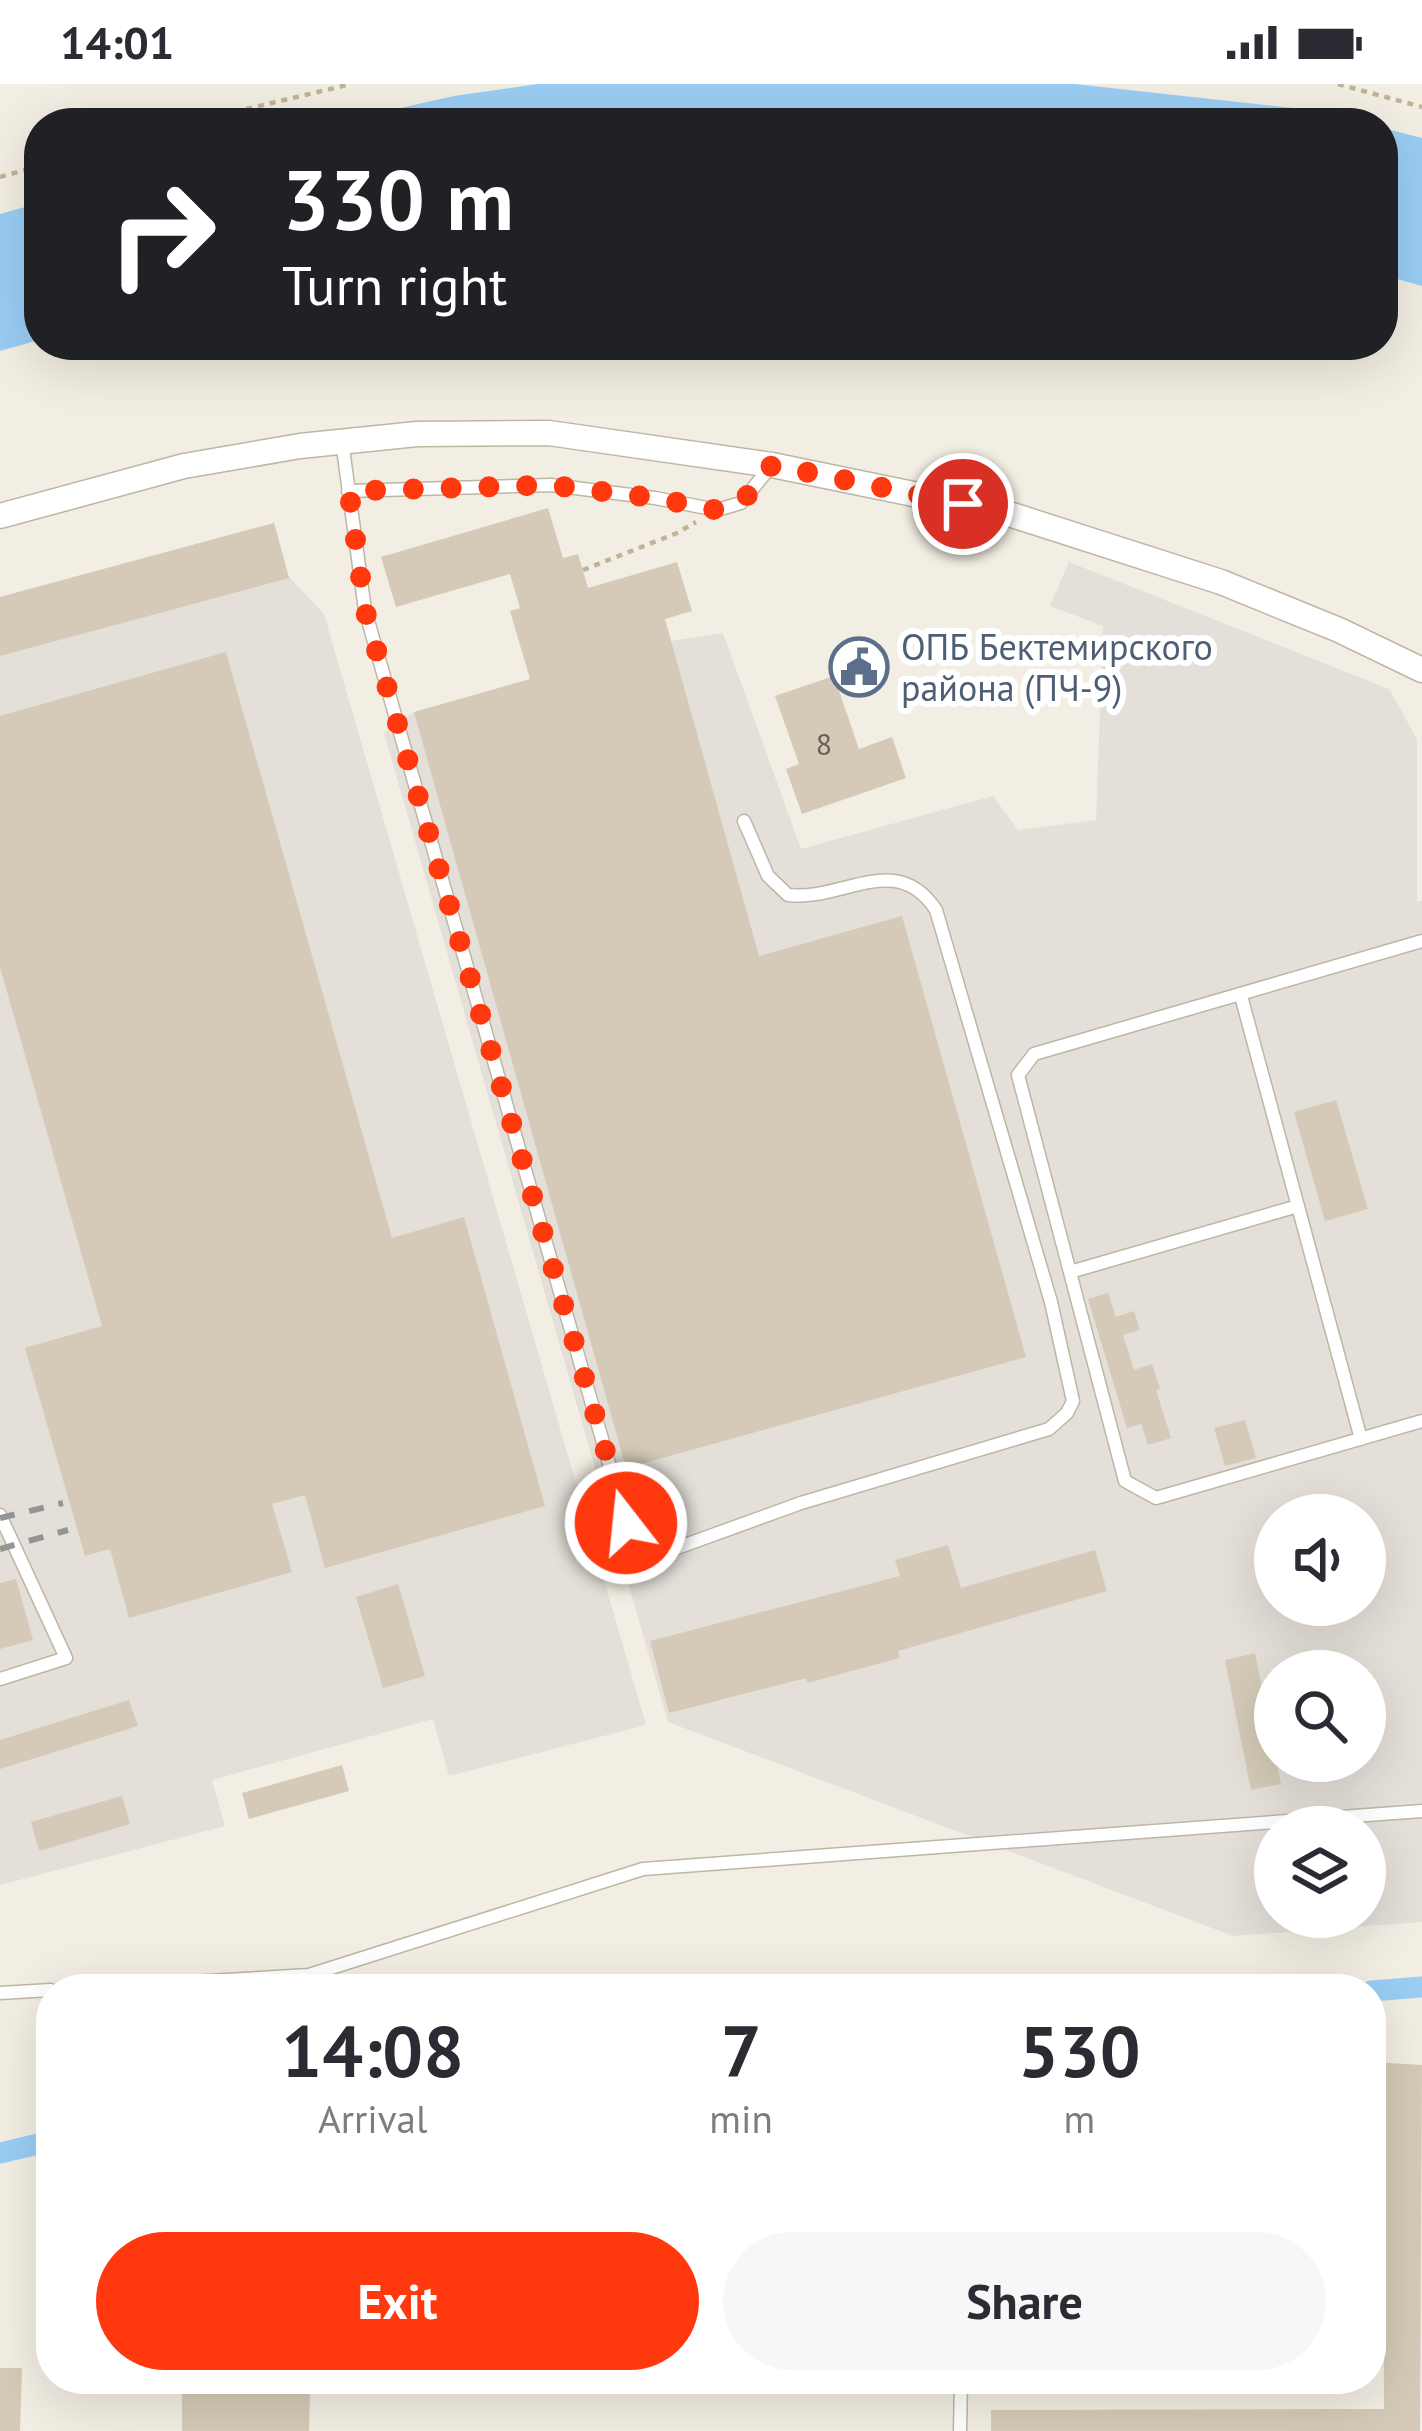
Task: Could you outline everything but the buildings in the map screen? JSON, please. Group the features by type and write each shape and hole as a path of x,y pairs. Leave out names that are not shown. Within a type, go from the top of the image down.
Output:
{"street":[{"path":"0,516 184,466 341,440 549,433 772,465 1006,513 1222,582 1422,670"}],"lane":[{"path":"341,440 371,633 626,1523 636,1544 646,1552 674,1549 802,1503 1049,1429 1073,1401 1051,1302 936,910 924,892 890,878 827,893 788,895 768,876 744,821"},
{"path":"349,491 550,485 717,510 742,502 772,465"},
{"path":"1422,941 1034,1054 1018,1076 1125,1481 1156,1498 1422,1421"},
{"path":"1241,996 1361,1439"},
{"path":"1070,1272 1298,1206"},
{"path":"0,1515 66,1658 0,1679"},
{"path":"312,1974 643,1868 1422,1811"},
{"path":"0,1994 36,1991"},
{"path":"960,2431 961,2394"}],"path":[{"path":"251,108 352,84"},
{"path":"1338,84 1422,107"},
{"path":"583,569 677,532 717,510"}],"shaded area":[{"path":"274,523 289,577 324,614 646,1725 449,1776 433,1719 212,1780 225,1826 0,1885 0,597"},
{"path":"1069,562 1389,689 1417,739 1417,901 1422,901 1422,1922 1386,1925 1386,1806 1254,1806 1254,1934 1233,1936 668,1722 384,733 414,712 671,641 723,633 801,849 993,796 1018,830 1096,820 1103,626 1050,606"}],"water":[{"path":"538,84 1075,84 1293,108 401,108"},
{"path":"1398,132 1422,138 1422,286 1398,279"},
{"path":"24,207 24,344 0,351 0,214"}],"waterway":[{"path":"1386,1990 1422,1987"},
{"path":"0,2153 36,2145"}],"railway":[{"path":"0,1518 63,1503"},
{"path":"0,1549 68,1530"}],"place":[{"name":"ОПБ Бектемирского района (ПЧ-9)","path":"859,667"}],"route":[{"path":"626,1523 365,610 349,491 550,485 717,510 742,502 772,465 963,504"}]}
